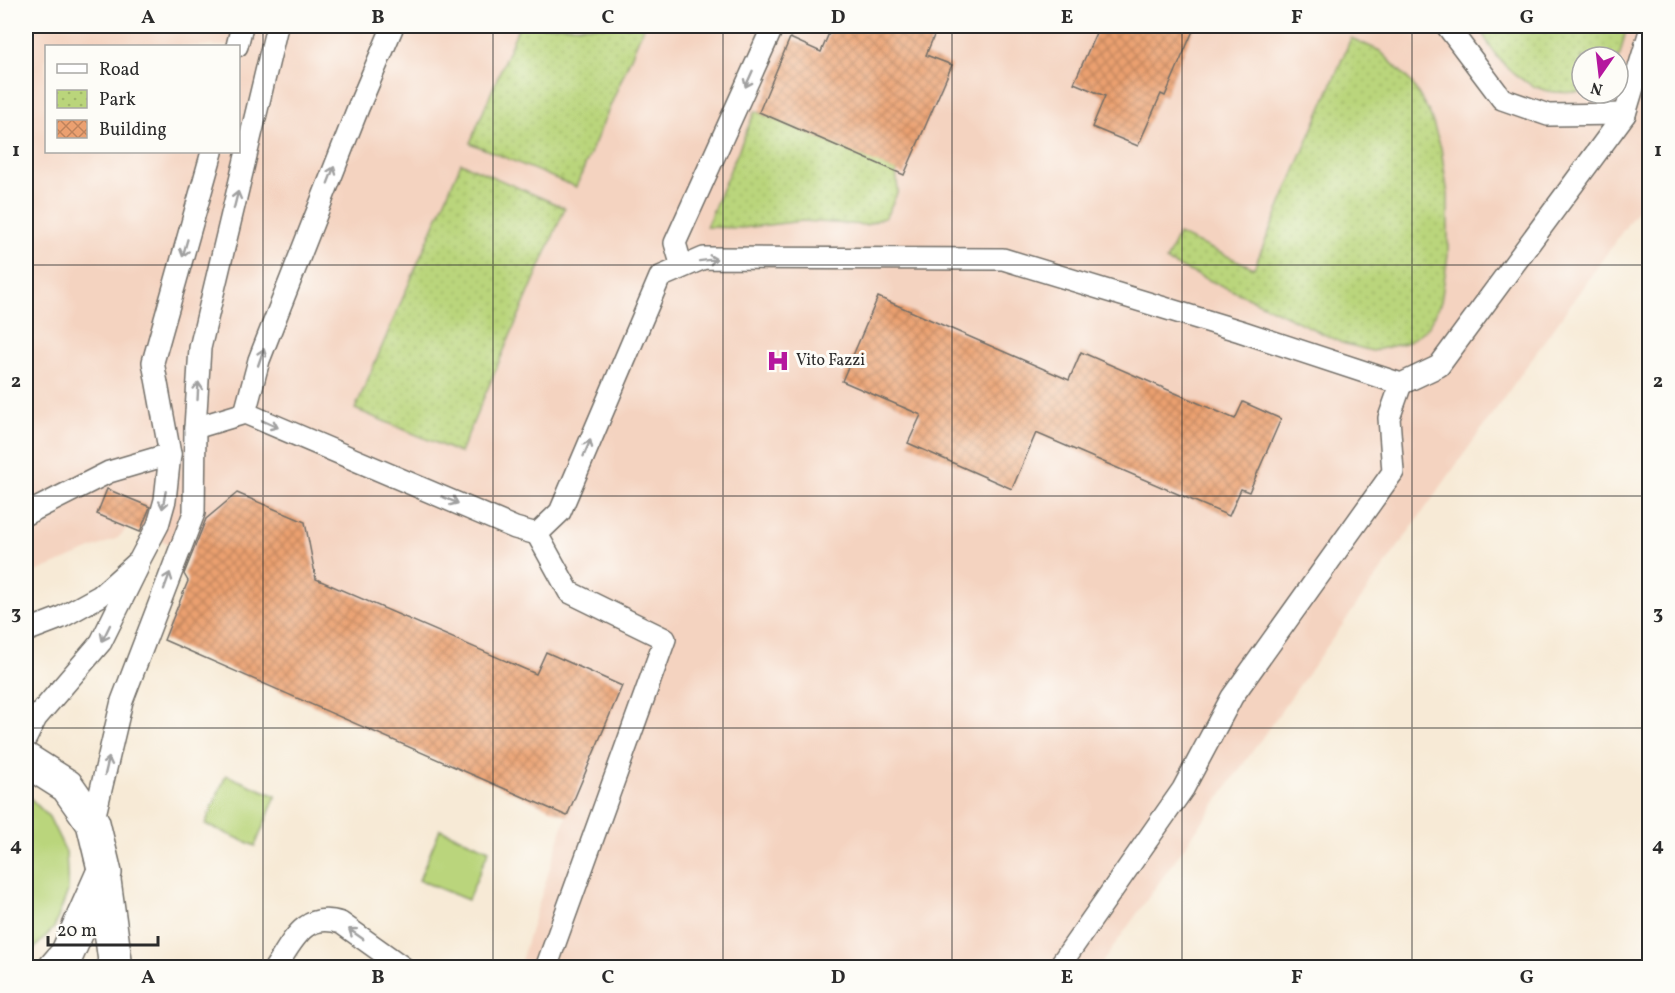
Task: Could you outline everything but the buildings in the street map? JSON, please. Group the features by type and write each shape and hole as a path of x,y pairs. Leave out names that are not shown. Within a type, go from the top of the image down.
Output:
{"street":[{"path":"26,760 67,786 93,823 105,873 103,873 67,954 55,968"},
{"path":"103,873 116,968"}],"lane":[{"path":"237,45 242,26"},
{"path":"93,823 122,701 194,513 195,428 200,348 278,26"},
{"path":"245,413 259,360 358,108 393,26"},
{"path":"682,267 675,243 773,26"},
{"path":"1447,26 1502,99 1548,115 1625,114"},
{"path":"537,534 560,512 660,277 704,258 1003,259 1240,331 1401,384 1439,366 1625,114 1646,53 1650,31"},
{"path":"26,738 36,718 101,642 150,542 165,500 170,453 153,362 212,153"},
{"path":"1058,968 1183,789 1232,698 1393,472 1389,418 1401,384"},
{"path":"195,428 245,413 515,528 537,534 569,592 665,639 546,968"},
{"path":"26,514 109,472 170,453"},
{"path":"26,631 60,618 100,596 139,561 150,542"},
{"path":"274,968 299,932 314,920 330,919 341,923 404,968"}],"shaded area":[{"name":"Vito Fazzi","path":"26,26 1649,26 1649,194 1099,967 519,967 566,816 164,640 188,581 184,572 190,553 128,527 118,538 26,576"}],"green space":[{"path":"519,26 644,26 576,187 470,143"},
{"path":"1480,26 1627,26 1622,45 1570,45 1570,92 1548,91 1523,80 1497,56"},
{"path":"1351,38 1380,51 1412,83 1430,114 1441,148 1448,195 1448,255 1441,302 1429,326 1409,342 1372,351 1342,343 1166,261 1178,234 1254,268"},
{"path":"755,111 896,170 898,191 886,217 866,225 802,221 742,228 706,227"},
{"path":"461,163 565,208 460,453 355,409"},
{"path":"226,775 276,796 255,846 205,824"},
{"path":"26,794 49,817 66,852 68,891 54,928 26,957"},
{"path":"440,829 489,850 468,900 419,880"}],"place":[{"name":"Vito Fazzi","path":"778,361"}]}
